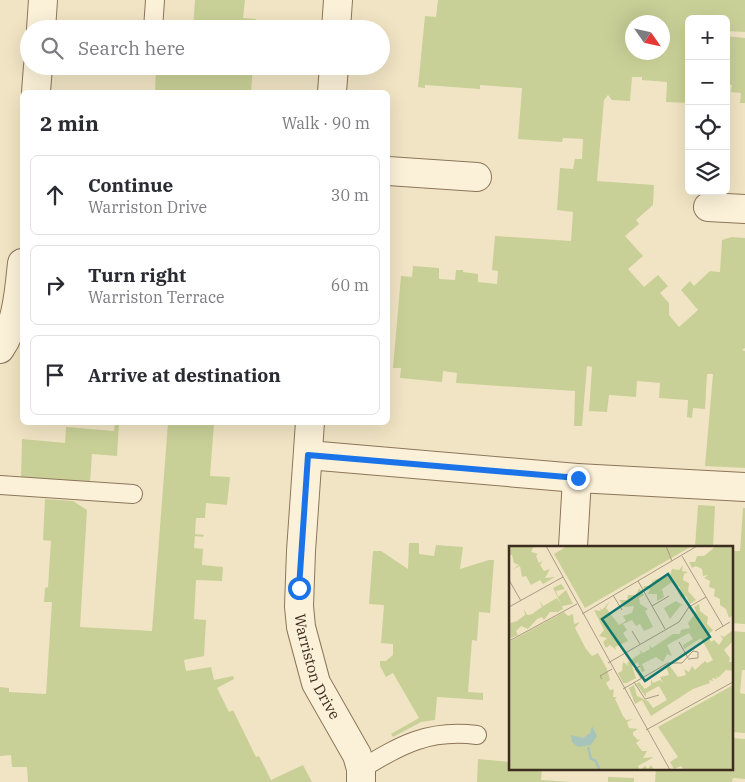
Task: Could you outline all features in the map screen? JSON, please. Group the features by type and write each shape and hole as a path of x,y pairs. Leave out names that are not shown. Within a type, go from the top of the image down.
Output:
{"street":[{"path":"42,20 43,0"},
{"path":"337,20 338,0"},
{"path":"36,90 37,75"},
{"path":"332,90 333,75"},
{"path":"390,171 477,176"},
{"path":"708,207 745,209"},
{"path":"0,350 10,331 16,311 20,279"},
{"name":"Warriston Drive","path":"310,425 300,569 300,627 316,683 350,741 361,776"},
{"path":"308,455 578,478 745,488"},
{"path":"573,546 578,478"}],"lane":[{"path":"154,20 155,0"},
{"path":"0,485 133,494"},
{"path":"361,776 403,744 424,737 442,734 476,735"}],"green space":[{"path":"195,0 245,0 243,18 256,19 256,20 194,20"},
{"path":"438,0 745,0 745,32 730,31 730,15 685,15 685,103 666,102 667,82 642,80 642,77 632,77 630,101 612,100 608,95 604,100 597,181 654,185 653,205 636,220 639,224 625,236 643,256 628,269 644,287 658,275 668,286 660,293 669,303 669,315 679,327 698,310 681,290 690,281 694,286 710,271 720,272 722,240 732,237 745,238 745,348 742,350 745,351 745,468 705,466 713,374 707,374 705,409 693,408 692,418 687,417 688,400 659,398 660,383 637,381 636,397 609,395 607,412 589,411 592,367 587,366 582,426 574,426 575,391 456,383 457,373 443,371 442,382 400,378 401,368 393,368 401,276 412,277 413,266 439,268 439,279 455,280 456,270 463,270 463,272 478,274 478,282 497,284 498,271 492,270 495,236 571,241 573,212 557,210 560,168 573,169 575,159 582,159 583,139 563,138 562,142 518,139 522,88 480,85 480,89 425,85 425,88 418,87 425,16 436,17"},
{"path":"730,36 745,38 745,103 740,103 741,93 731,92 732,85 730,85"},
{"path":"156,75 252,75 251,90 155,90"},
{"path":"115,425 119,425 117,456 92,454 90,483 21,477 22,439 65,443 66,427 114,431"},
{"path":"168,425 214,425 210,476 230,477 227,505 206,503 205,518 196,518 195,534 204,535 203,537 195,536 194,548 203,549 202,565 223,567 222,581 196,580 194,619 206,620 204,656 184,660 186,671 211,667 214,680 233,676 234,679 217,688 229,712 233,710 256,757 259,756 271,780 303,765 312,782 28,782 27,767 12,767 11,755 0,756 0,687 9,688 9,692 46,694 52,602 44,602 45,588 48,587 51,541 43,540 45,499 73,501 87,510 80,627 152,631"},
{"path":"698,505 715,506 713,546 695,546"},
{"path":"743,508 745,508 745,624 732,623 732,551 740,551"},
{"path":"409,543 419,543 419,554 434,556 436,545 463,547 460,569 494,560 490,613 479,612 477,641 472,640 468,692 483,693 483,700 437,697 435,720 421,722 393,737 391,734 419,718 393,673 386,677 380,666 380,661 386,661 393,655 393,644 381,643 384,605 369,604 373,551 381,551 408,569"},
{"path":"732,631 745,632 745,670 742,670 740,693 745,694 745,733 732,732"},
{"path":"732,738 745,739 745,779 733,778 732,782 655,782 656,770 732,770"},
{"path":"478,759 509,762 509,770 542,770 541,780 572,782 477,782"},
{"path":"608,777 634,778 634,782 608,782"}],"route":[{"path":"299,588 308,455 578,478"}]}
